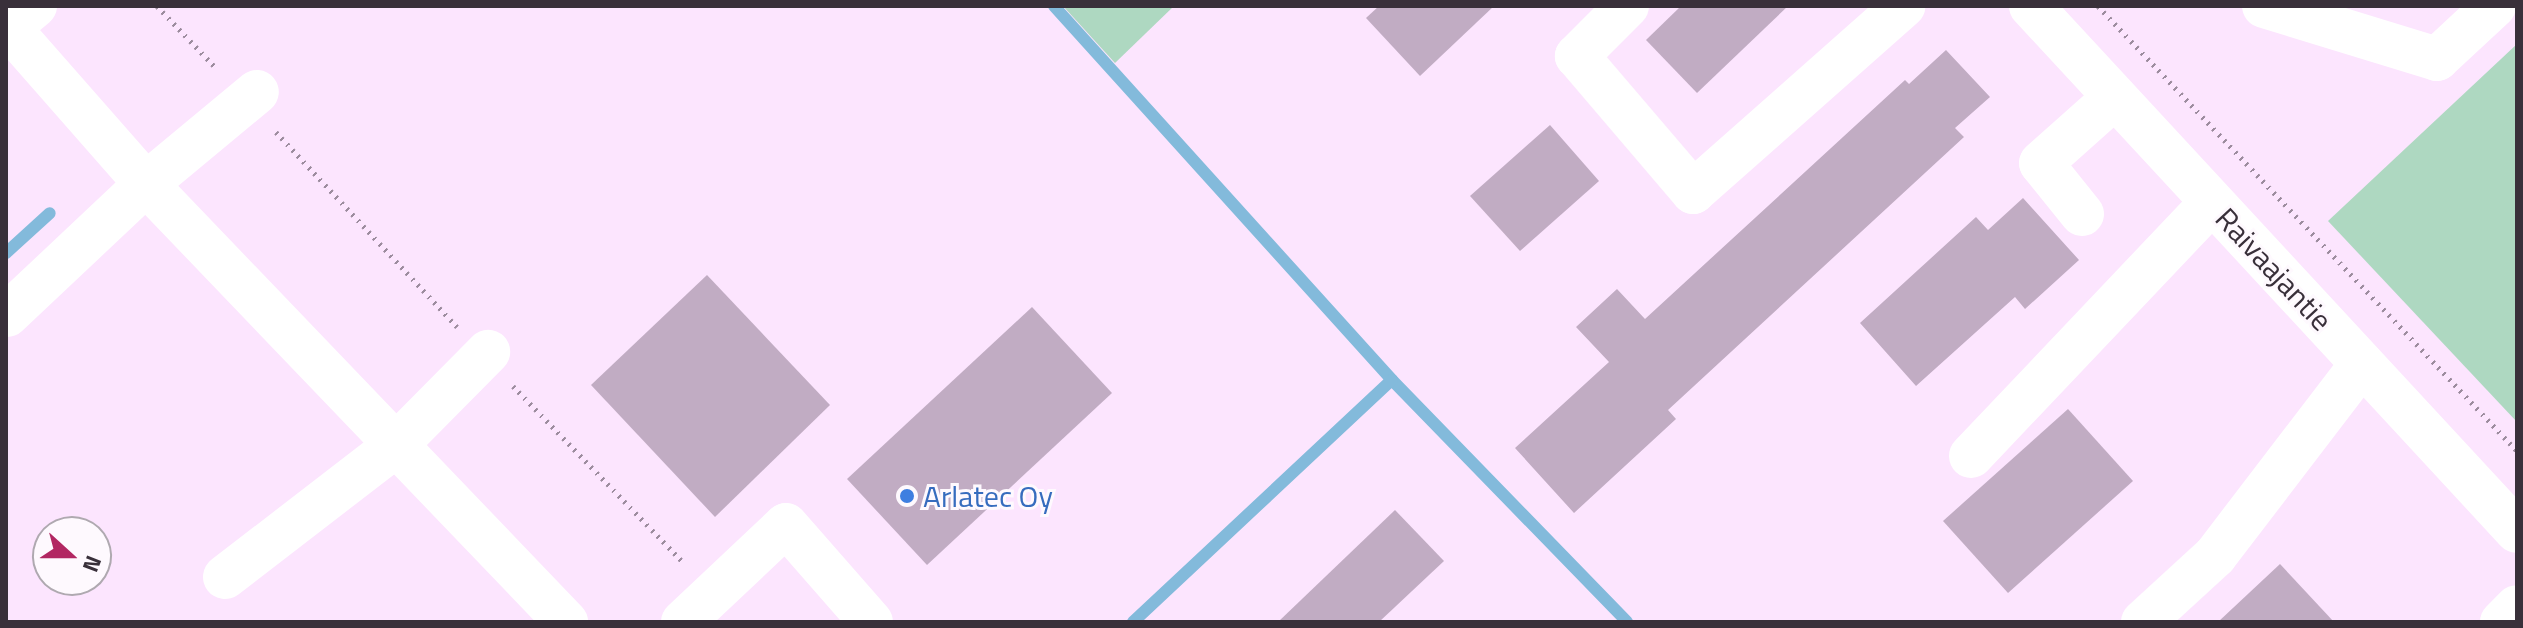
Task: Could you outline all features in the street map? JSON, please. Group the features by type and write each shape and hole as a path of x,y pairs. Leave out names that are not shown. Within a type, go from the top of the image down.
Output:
{"street":[{"path":"1627,6 1577,56 1693,192 1903,6"},
{"name":"Raivaajantie","path":"2031,6 2517,531"},
{"path":"2264,6 2437,59 2494,6"},
{"path":"17,21 146,184 394,447 566,622"},
{"path":"7,315 146,184 252,96"},
{"path":"2082,214 2041,163 2115,97"},
{"path":"1971,456 2212,202"},
{"path":"225,577 394,447 484,352"},
{"path":"2143,622 2215,556 2362,364"},
{"path":"698,607 786,525 871,622"},
{"path":"2502,622 2517,607"}],"path":[{"path":"157,6 252,96 484,352 698,607"},
{"path":"2098,6 2517,451"}],"green space":[{"path":"1063,6 1174,6 1115,63"},
{"path":"2517,44 2517,422 2328,221"}],"building":[{"path":"1379,6 1494,6 1420,76 1366,18"},
{"path":"1681,6 1788,6 1697,93 1646,40"},
{"path":"1946,50 1990,97 1955,128 1964,137 1668,410 1676,419 1574,513 1515,448 1609,362 1576,327 1617,289 1645,319 1905,80 1909,84"},
{"path":"1550,125 1599,181 1520,251 1470,196"},
{"path":"2023,198 2079,260 2025,309 2015,297 1916,386 1860,323 1976,217 1988,230"},
{"path":"707,275 830,405 715,517 591,385"},
{"path":"1032,307 1112,393 927,565 847,479"},
{"path":"2068,409 2133,481 2008,593 1943,521"},
{"path":"1395,510 1444,561 1379,622 1278,622"},
{"path":"2280,564 2334,622 2218,622"}],"waterway":[{"path":"1054,6 1392,380 1627,622"},
{"path":"6,253 50,213"},
{"path":"1133,622 1392,380"}],"place":[{"name":"Arlatec Oy","path":"907,496"}]}
